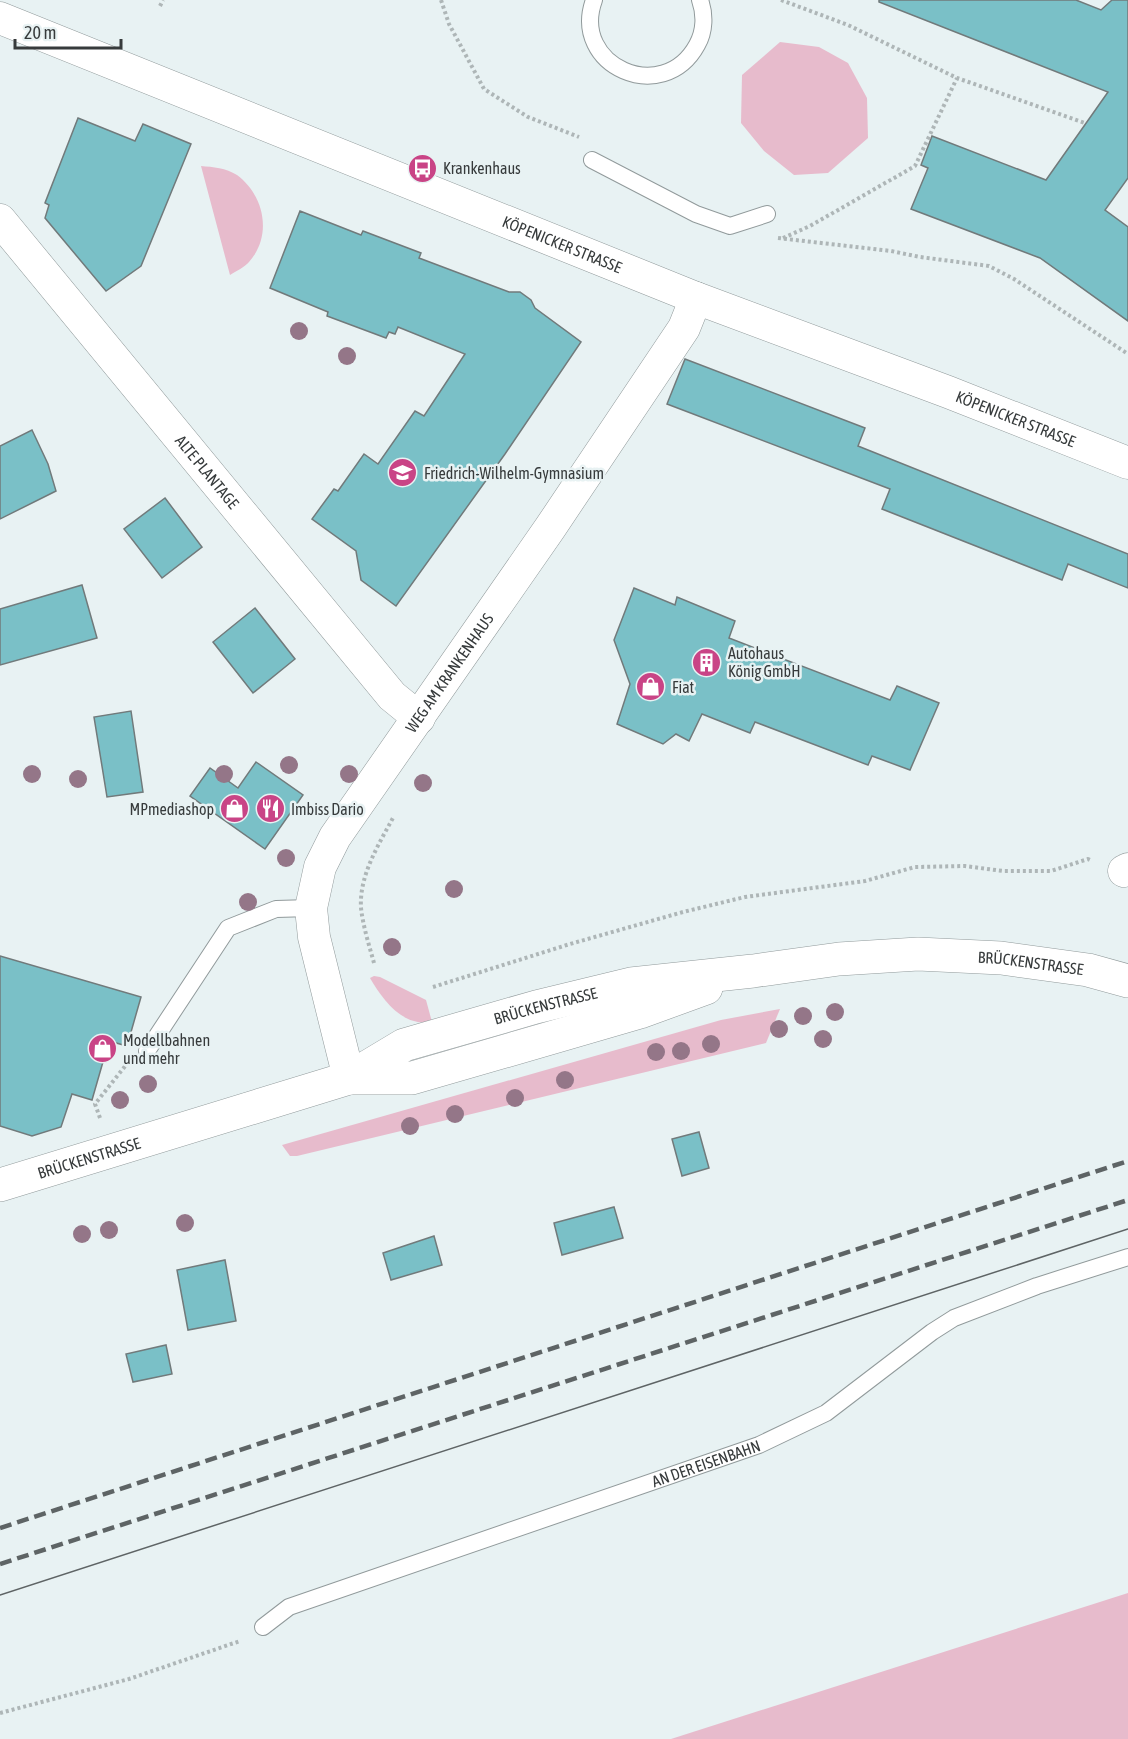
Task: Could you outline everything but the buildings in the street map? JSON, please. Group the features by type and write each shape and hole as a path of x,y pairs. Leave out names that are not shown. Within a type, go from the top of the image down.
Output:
{"main road":[{"name":"BRÜCKENSTRASSE","path":"0,1185 349,1078 404,1045 536,1007 630,984 839,959 918,954 1001,958 1088,970 1128,981"}],"street":[{"name":"KÖPENICKER STRASSE","path":"0,18 696,298 948,392 1128,463"},
{"name":"ALTE PLANTAGE","path":"0,220 392,696 419,718"},
{"name":"WEG AM KRANKENHAUS","path":"349,1078 314,937 311,908 320,867 334,837 550,528 684,328 696,298"}],"lane":[{"path":"594,0 590,25 594,42 603,56 616,67 632,75 648,77 665,74 680,66 692,55 700,40 704,23 700,0"},
{"path":"592,160 696,214 730,226 767,214"},
{"path":"147,1052 228,928 276,909 311,908"},
{"name":"AN DER EISENBAHN","path":"263,1627 289,1607 759,1445 826,1413 932,1332 954,1318 1037,1286 1128,1257"}],"path":[{"path":"160,6 163,0"},
{"path":"441,0 449,24 484,89 528,117 589,140"},
{"path":"782,0 848,25 957,78 1085,123"},
{"path":"781,239 810,226 915,166 957,78"},
{"path":"730,226 781,239 891,251 989,266 1014,279 1128,354"},
{"path":"374,963 361,907 363,887 369,863 397,810"},
{"path":"433,987 570,944 683,912 745,897 865,881 915,867 965,866 1003,871 1051,871 1088,860 1126,870"},
{"path":"101,1122 95,1104 125,1066 147,1052"},
{"path":"0,1713 129,1679 246,1639 263,1627"}],"shaded area":[{"path":"780,42 819,47 848,63 867,98 868,138 828,173 794,175 764,151 741,123 742,75"},
{"path":"201,166 224,169 237,175 254,193 259,204 263,228 261,240 247,264 230,275"},
{"path":"374,976 426,1000 432,1022 411,1020 395,1010 387,1003 370,978"},
{"path":"780,1009 766,1043 297,1156 290,1156 282,1145 721,1020"},
{"path":"1128,1593 1128,1739 671,1739"}],"tram line":[{"path":"0,1595 1128,1229"}],"railway":[{"path":"0,1528 1128,1161"},
{"path":"0,1564 1128,1200"}],"place":[{"name":"Krankenhaus","path":"422,168"},
{"name":"Friedrich-Wilhelm-Gymnasium","path":"403,473"},
{"name":"Autohaus König GmbH","path":"707,662"},
{"name":"Fiat","path":"651,687"},
{"name":"MPmediashop","path":"235,809"},
{"name":"Imbiss Dario","path":"270,809"},
{"name":"Modellbahnen und mehr","path":"102,1049"}]}
